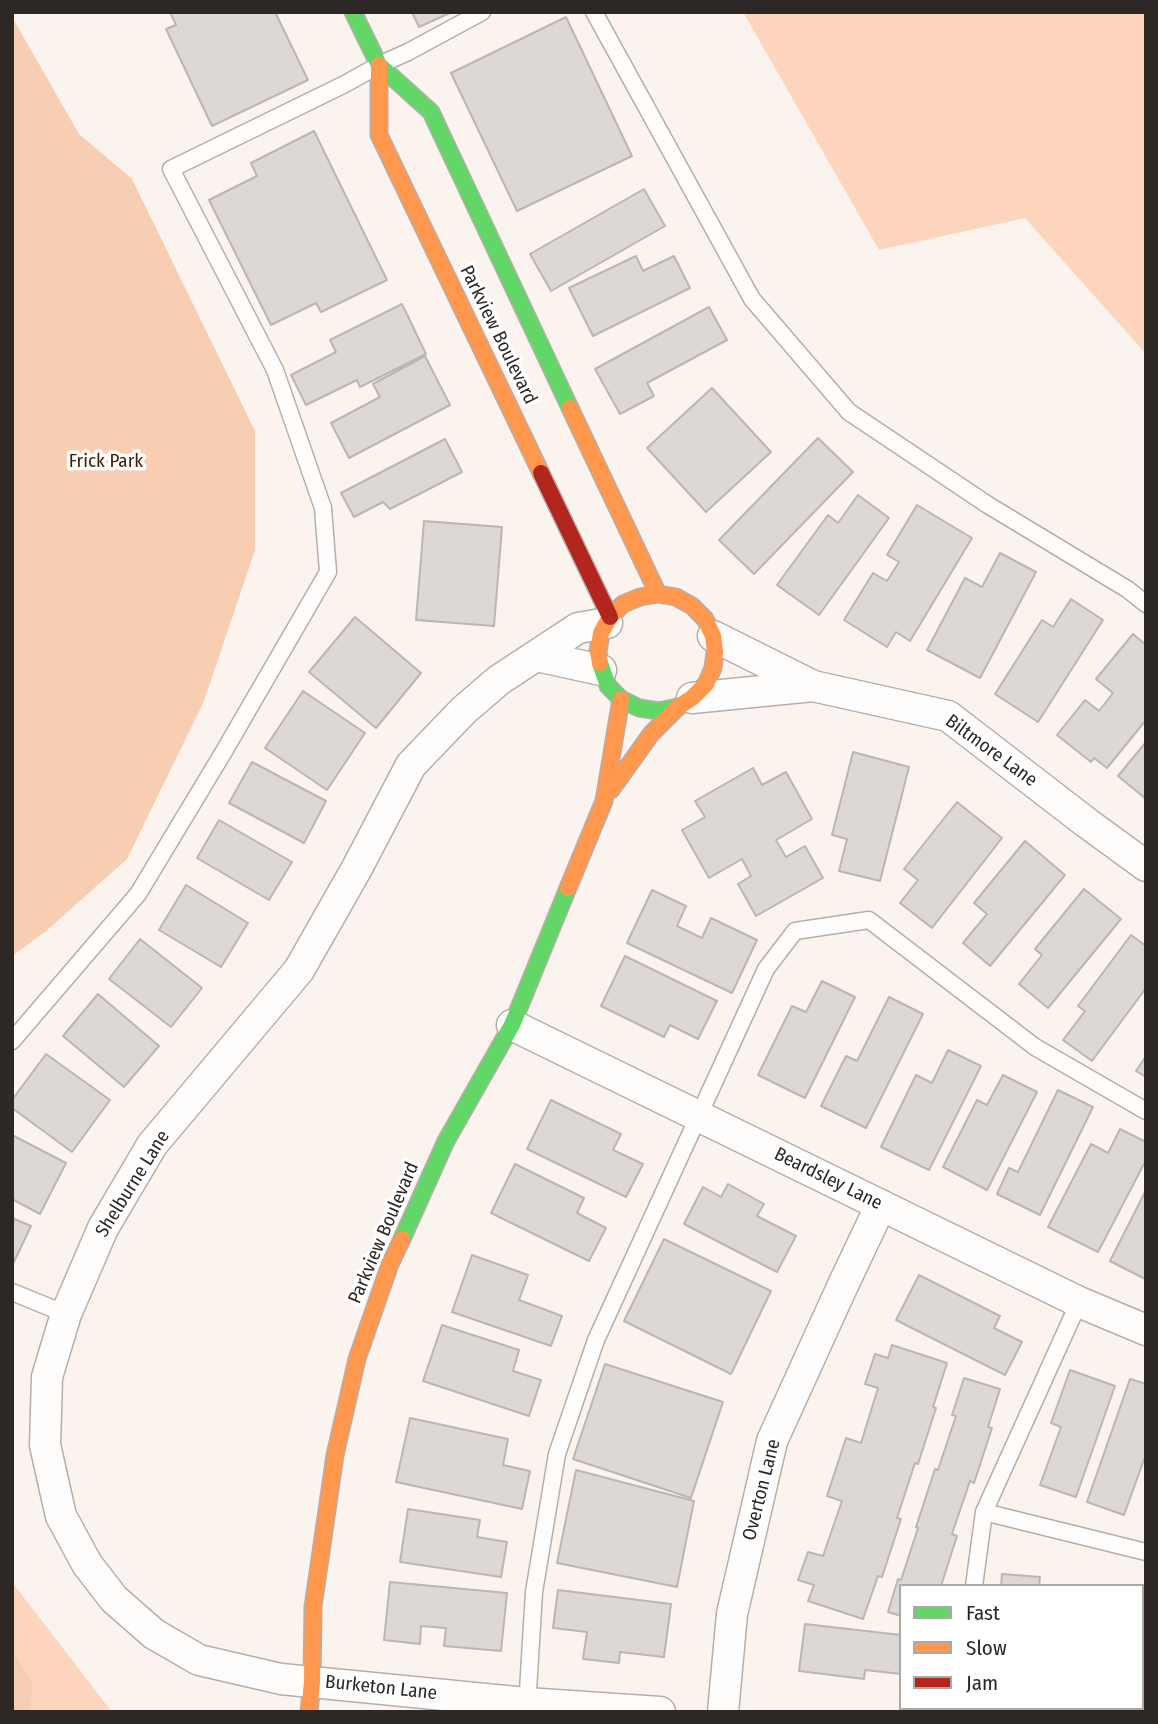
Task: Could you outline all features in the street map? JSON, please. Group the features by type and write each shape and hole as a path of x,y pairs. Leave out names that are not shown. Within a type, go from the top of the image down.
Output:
{"street":[{"name":"Parkview Boulevard","path":"353,12 379,65 431,113 658,594"},
{"name":"Parkview Boulevard","path":"379,65 379,135 609,620"},
{"path":"658,594 676,597 692,606 705,619 713,636 813,685 685,703 659,711 639,708 621,699 608,686 601,670 598,652 601,633 623,604 658,594"},
{"name":"Shelburne Lane","path":"312,1682 281,1679 199,1660 154,1634 114,1599 87,1564 61,1516 45,1445 47,1377 66,1314 103,1228 152,1145 299,970 411,765 464,710 499,680 578,628 609,620"},
{"name":"Parkview Boulevard","path":"309,1712 313,1606 335,1455 357,1359 390,1264 446,1141 512,1025 604,801 651,734 706,684 713,668 713,636"},
{"path":"537,656 601,670"},
{"name":"Biltmore Lane","path":"813,685 948,716 1146,866"},
{"name":"Parkview Boulevard","path":"604,801 621,699"},
{"name":"Beardsley Lane","path":"512,1025 1079,1302 1146,1330"},
{"name":"Overton Lane","path":"723,1712 732,1614 772,1441 881,1205"},
{"name":"Burketon Lane","path":"312,1682 527,1707 660,1712"}],"lane":[{"path":"12,1041 138,894 328,572 323,508 275,370 171,169 345,84 482,12"},
{"path":"594,12 752,299 849,412 988,505 1127,589 1146,604"},
{"path":"527,1707 534,1592 557,1454 596,1340 766,969 795,931 869,920 1035,1047 1146,1111"},
{"path":"12,1292 66,1314"},
{"path":"974,1584 984,1512 1079,1302"},
{"path":"984,1512 1146,1552"}],"shaded area":[{"path":"743,12 1146,12 1146,354 1025,218 879,250"},
{"path":"12,1582 112,1712 12,1712"}],"green space":[{"name":"Frick Park","path":"12,17 79,134 132,179 255,431 255,550 204,701 127,859 45,932 12,956"},
{"path":"12,1650 32,1682 31,1712 12,1712"}],"building":[{"path":"170,12 275,12 308,80 212,126 166,29 176,25"},
{"path":"412,12 452,12 419,27"},
{"path":"566,17 632,156 517,211 451,73"},
{"path":"314,131 387,280 321,312 316,303 271,325 209,200 257,176 251,163"},
{"path":"644,189 665,226 551,291 530,254"},
{"path":"636,256 643,271 674,256 690,288 593,336 569,288"},
{"path":"402,304 426,354 360,387 357,380 306,405 291,375 336,352 330,340"},
{"path":"709,307 727,340 647,383 654,396 620,414 595,369"},
{"path":"425,356 450,405 349,458 331,423 380,397 373,384"},
{"path":"712,388 771,452 706,512 647,448"},
{"path":"818,438 853,472 754,574 719,540"},
{"path":"445,439 462,472 390,509 383,502 354,517 341,493"},
{"path":"858,495 889,518 819,615 777,585 828,515 838,523"},
{"path":"917,505 972,538 910,641 896,632 887,647 844,620 873,573 887,581 899,562 887,555"},
{"path":"424,521 502,527 494,626 416,620"},
{"path":"1000,553 1036,572 980,678 927,650 965,578 982,587"},
{"path":"1071,599 1103,620 1038,722 995,694 1042,620 1053,627"},
{"path":"355,617 421,673 376,728 309,672"},
{"path":"1133,634 1146,645 1146,720 1107,768 1094,758 1091,762 1057,735 1085,700 1099,711 1113,693 1096,679"},
{"path":"303,691 365,733 327,790 265,748"},
{"path":"1146,742 1146,799 1118,776"},
{"path":"853,752 909,767 880,881 839,871 847,839 832,835"},
{"path":"252,762 326,801 304,843 229,803"},
{"path":"753,768 762,785 786,772 812,819 776,840 786,857 805,846 823,878 756,916 738,884 751,876 742,859 709,878 682,830 705,817 695,801"},
{"path":"957,802 1002,838 932,928 900,903 918,880 904,869"},
{"path":"219,820 292,862 269,900 197,858"},
{"path":"1025,841 1065,875 990,966 963,943 987,914 974,903"},
{"path":"186,885 248,923 221,967 159,930"},
{"path":"1084,889 1121,919 1048,1008 1019,984 1042,955 1035,949"},
{"path":"652,890 686,906 677,926 702,938 711,918 757,940 732,993 627,943"},
{"path":"1131,935 1146,946 1146,988 1092,1061 1063,1040 1085,1011 1078,1006"},
{"path":"140,939 202,988 171,1027 109,979"},
{"path":"625,956 717,1001 698,1039 670,1025 664,1037 601,1006"},
{"path":"822,981 855,997 805,1098 758,1075 792,1006 806,1012"},
{"path":"98,994 159,1046 124,1087 63,1036"},
{"path":"889,997 923,1014 866,1128 821,1106 846,1056 857,1061"},
{"path":"948,1050 981,1066 929,1170 881,1147 916,1075 932,1083"},
{"path":"46,1054 110,1100 72,1152 12,1108 12,1100"},
{"path":"1146,1056 1146,1077 1136,1071"},
{"path":"1003,1075 1037,1092 987,1190 943,1167 977,1100 987,1105"},
{"path":"1058,1090 1093,1107 1040,1215 997,1194 1009,1168 1018,1172"},
{"path":"551,1100 621,1134 613,1150 643,1164 626,1197 527,1149"},
{"path":"1120,1129 1146,1142 1146,1160 1098,1252 1048,1227 1091,1144 1108,1153"},
{"path":"12,1135 66,1163 40,1214 12,1199"},
{"path":"515,1164 584,1198 577,1213 606,1228 589,1261 491,1213"},
{"path":"728,1184 764,1204 757,1216 796,1236 777,1272 684,1224 703,1187 721,1197"},
{"path":"1146,1190 1146,1277 1145,1279 1110,1261"},
{"path":"12,1218 31,1226 12,1266"},
{"path":"664,1239 771,1291 731,1374 624,1321"},
{"path":"472,1255 528,1275 519,1300 562,1316 551,1346 452,1312"},
{"path":"919,1275 1000,1316 994,1328 1022,1342 1005,1375 896,1320"},
{"path":"442,1325 519,1350 513,1371 541,1380 529,1416 423,1381"},
{"path":"892,1345 947,1363 918,1464 915,1463 897,1518 901,1519 882,1577 878,1576 863,1619 808,1601 814,1585 798,1580 808,1552 823,1556 842,1501 827,1496 846,1438 861,1443 878,1388 865,1384 875,1354 888,1358"},
{"path":"605,1364 723,1402 691,1498 573,1459"},
{"path":"1070,1370 1115,1386 1076,1497 1040,1485 1061,1427 1051,1423"},
{"path":"964,1378 1000,1389 988,1427 992,1428 974,1483 970,1481 952,1534 957,1536 942,1584 899,1584 899,1615 888,1612 898,1579 901,1580 935,1469 938,1470 956,1416 952,1415"},
{"path":"1130,1379 1146,1384 1146,1454 1124,1515 1087,1502"},
{"path":"410,1418 508,1439 503,1465 530,1471 522,1509 396,1482"},
{"path":"576,1470 694,1501 677,1587 557,1563"},
{"path":"408,1509 480,1520 477,1537 507,1542 501,1577 400,1562"},
{"path":"1002,1574 1040,1577 1039,1584 1001,1584"},
{"path":"390,1582 507,1593 501,1651 444,1646 446,1628 421,1626 420,1644 384,1640"},
{"path":"558,1590 671,1604 664,1657 620,1652 619,1663 583,1659 587,1632 553,1628"},
{"path":"805,1624 899,1635 899,1674 865,1670 864,1679 799,1671"}],"traffic: fast":[{"path":"353,12 379,65 431,112 570,408"},
{"path":"600,663 608,686 621,699 639,708 659,711 678,707"},
{"path":"402,1239 446,1141 512,1025 568,888"}],"traffic: slow":[{"path":"379,65 379,135 541,473"},
{"path":"570,408 658,594"},
{"path":"600,663 598,652 601,633 610,617 623,604 640,597 658,594 676,597 692,606 705,619 713,636 713,668 706,684 651,734 611,790"},
{"path":"568,888 604,801 621,699"},
{"path":"309,1712 313,1607 335,1455 357,1359 390,1264 402,1239"}],"traffic: jam":[{"path":"541,473 610,617"}]}
